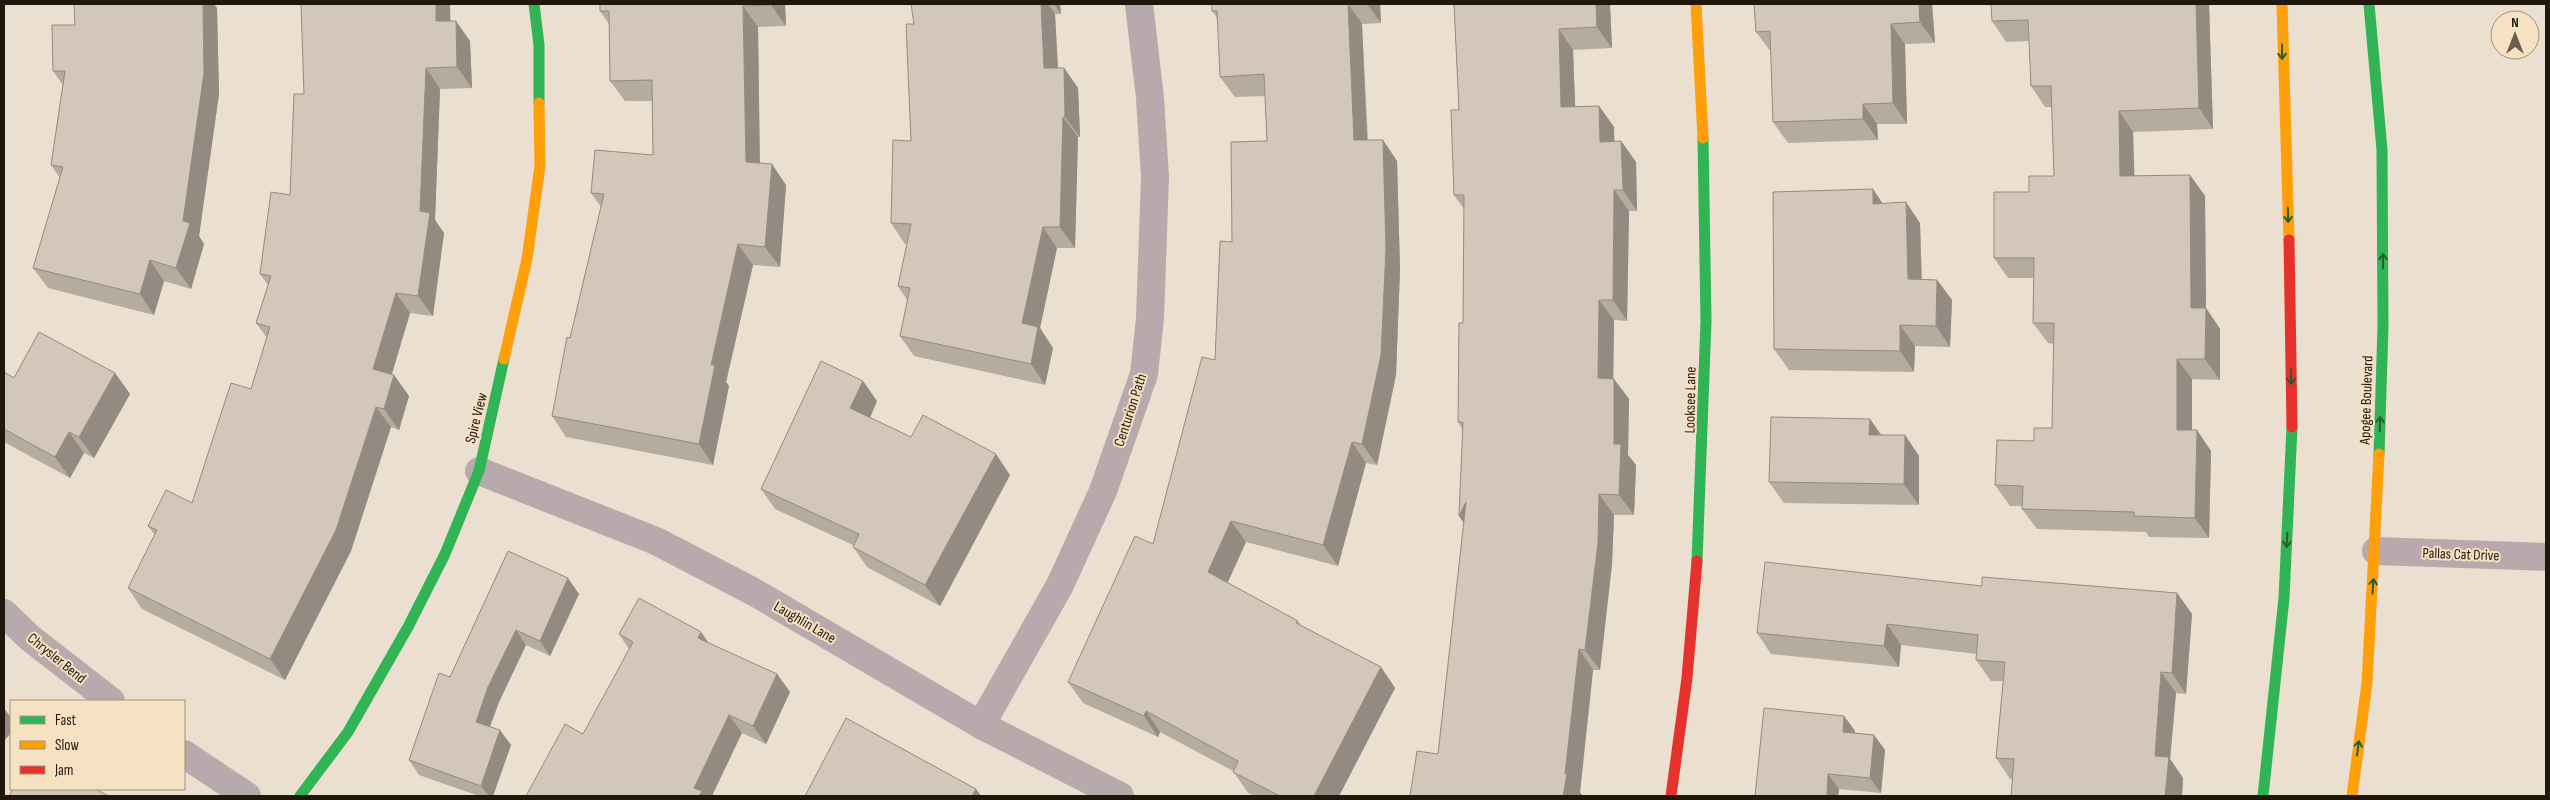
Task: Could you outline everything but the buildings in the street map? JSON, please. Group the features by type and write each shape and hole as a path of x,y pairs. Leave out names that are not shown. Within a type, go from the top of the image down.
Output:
{"street":[{"name":"Spire View","path":"300,796 348,732 408,627 445,554 479,470 527,259 540,166 539,46 534,4"},
{"name":"Centurion Path","path":"981,725 1060,585 1103,491 1144,374 1150,318 1155,178 1150,98 1139,4"},
{"name":"Looksee Lane","path":"1671,796 1691,640 1704,441 1707,253 1696,4"},
{"path":"2263,796 2280,656 2291,478 2291,336 2287,173 2282,76 2282,4"},
{"name":"Apogee Boulevard","path":"2352,796 2367,683 2376,551 2383,326 2382,150 2369,4"},
{"name":"Laughlin Lane","path":"479,470 656,541 754,592 981,725 1120,796"},
{"name":"Pallas Cat Drive","path":"2376,551 2546,557"},
{"name":"Chrysler Bend","path":"4,613 30,638 110,700"},
{"path":"185,755 247,796"}],"traffic: fast":[{"path":"534,4 539,45 539,103"},
{"path":"2369,4 2382,150 2383,326 2379,454"},
{"path":"1697,561 1706,321 1703,138"},
{"path":"300,796 348,732 408,627 445,554 479,471 504,359"},
{"path":"2263,796 2284,598 2292,427"}],"traffic: slow":[{"path":"1696,4 1703,138"},
{"path":"2282,4 2289,240"},
{"path":"504,359 527,259 540,166 539,103"},
{"path":"2352,796 2367,683 2379,454"}],"traffic: jam":[{"path":"2289,240 2292,427"},
{"path":"1671,796 1687,678 1697,561"}]}
